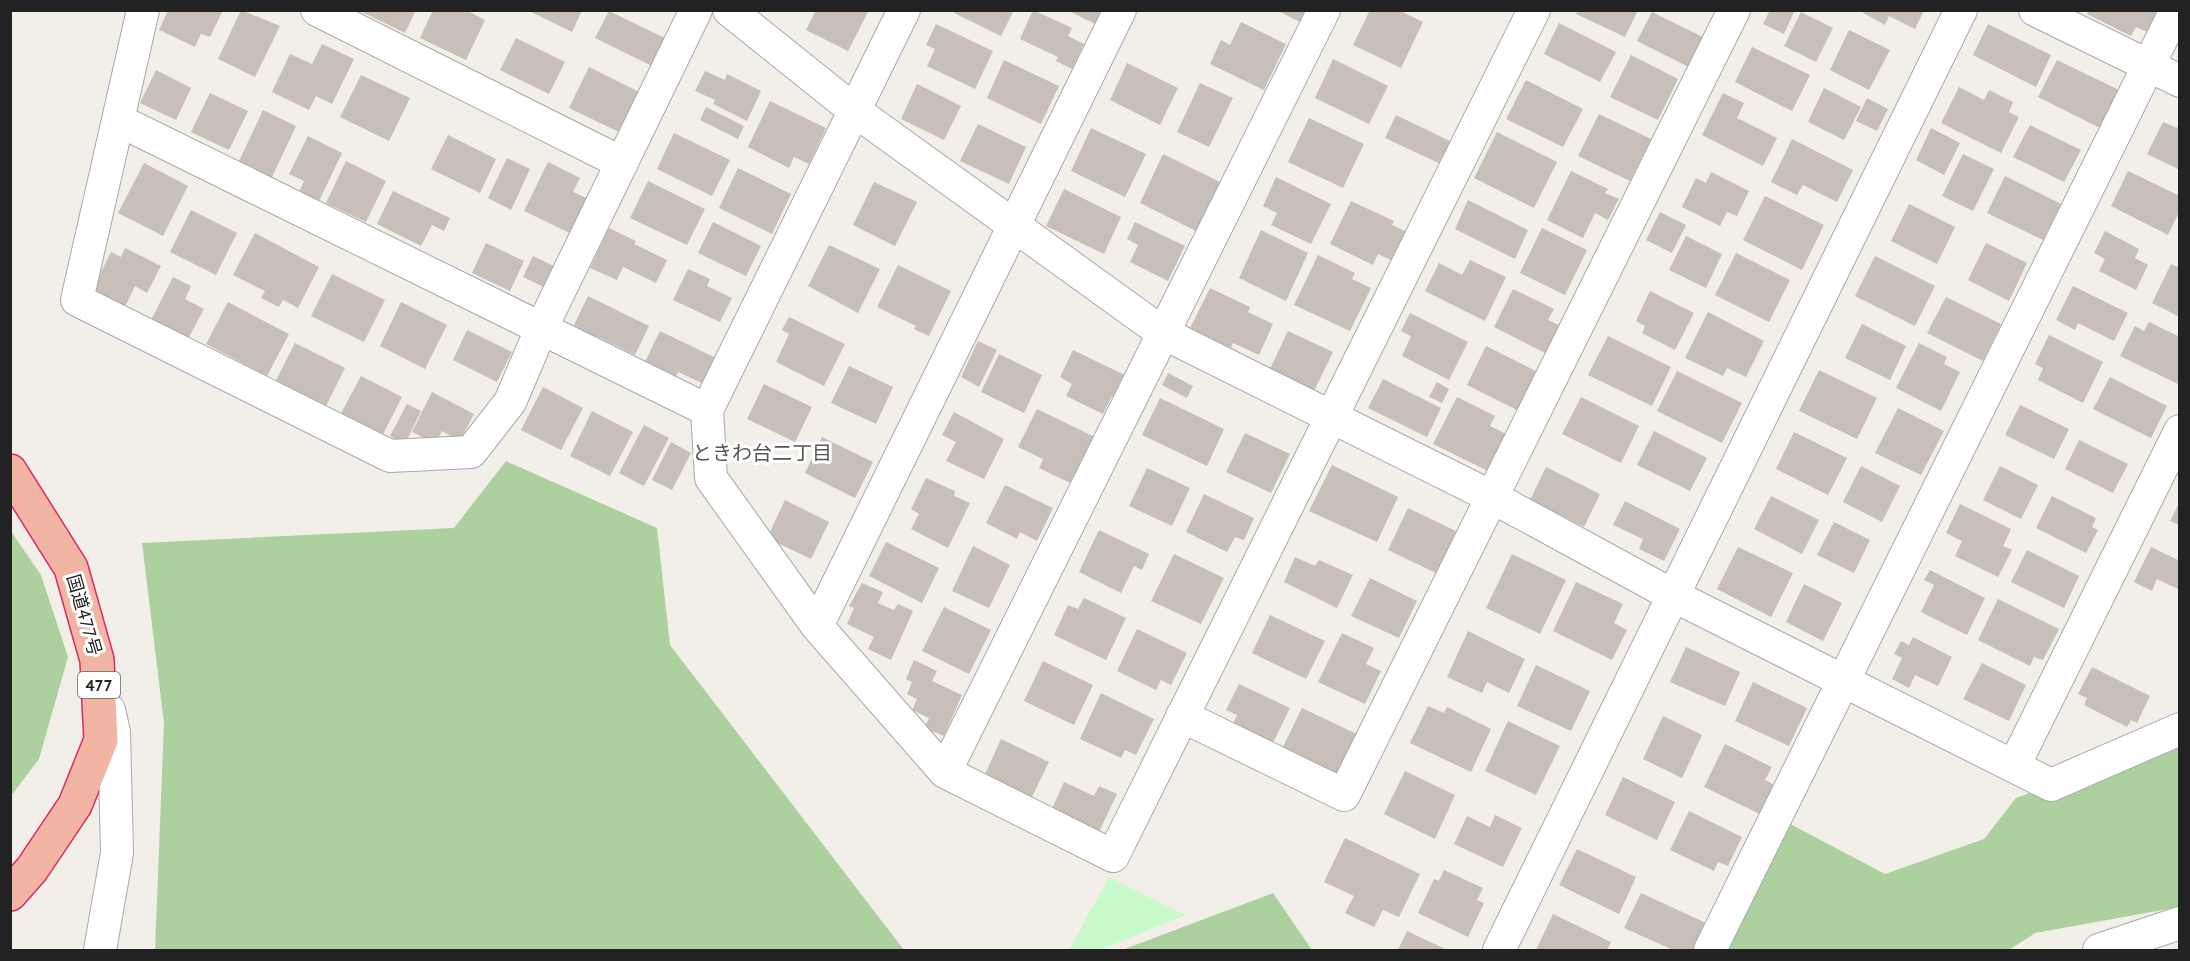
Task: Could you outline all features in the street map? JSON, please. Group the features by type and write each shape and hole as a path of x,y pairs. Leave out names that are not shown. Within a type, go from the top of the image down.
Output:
{"highway":[{"name":"国道477号","path":"10,471 71,568 97,660 101,740 75,805 32,869 10,894"}],"street":[{"path":"143,10 76,300 390,456 471,452 510,402 542,327 696,10"},
{"path":"317,10 622,162"},
{"path":"729,10 855,111 1163,333 1492,497 1674,596 2051,785 2180,729"},
{"path":"904,10 707,410 711,478 817,626 945,772 1113,856 1534,10"},
{"path":"817,626 1120,10"},
{"path":"945,772 1324,10"},
{"path":"1182,716 1344,795 1734,10"},
{"path":"1499,951 1961,10"},
{"path":"2036,10 2180,81"},
{"path":"1710,951 2176,10"},
{"path":"118,120 707,410"},
{"path":"2014,766 2180,431"},
{"path":"97,660 114,732 117,853 100,951"},
{"path":"2099,951 2180,922"}],"green space":[{"path":"506,461 657,528 670,645 904,950 155,950 164,723 142,543 454,528"},
{"path":"10,530 41,575 68,657 39,759 11,796"},
{"path":"2179,739 2179,907 2035,933 2009,950 1723,950 1777,817 1885,874 1984,839 2016,798"},
{"path":"1109,877 1185,915 1100,950 1069,950"},
{"path":"1273,893 1312,950 1122,950"}],"building":[{"path":"168,10 223,10 210,37 201,34 195,47 159,30"},
{"path":"241,10 280,26 255,77 218,59"},
{"path":"358,10 416,10 405,33"},
{"path":"433,10 466,10 485,20 466,60 420,38"},
{"path":"527,10 582,10 572,32"},
{"path":"816,10 864,10 868,12 848,51 806,30"},
{"path":"955,10 1014,10 1001,36 954,13"},
{"path":"1033,10 1072,28 1068,36 1084,44 1072,69 1056,61 1058,57 1020,39"},
{"path":"1067,10 1104,10 1097,25"},
{"path":"1276,10 1314,10 1306,25"},
{"path":"1370,10 1398,10 1423,22 1401,68 1353,45"},
{"path":"1578,10 1638,10 1625,37 1576,14"},
{"path":"1770,10 1795,10 1784,34 1763,24"},
{"path":"1864,10 1924,10 1915,29 1889,16 1885,25 1863,13"},
{"path":"2089,10 2161,10 2150,33 2136,27 2131,36 2087,14"},
{"path":"609,11 671,41 652,66 595,38"},
{"path":"1652,12 1703,37 1689,67 1637,41"},
{"path":"1801,12 1833,28 1816,62 1784,46"},
{"path":"1241,22 1286,44 1264,90 1210,64 1221,40 1230,45"},
{"path":"1559,23 1616,52 1600,82 1544,54"},
{"path":"936,24 993,51 975,89 927,66 935,49 926,45"},
{"path":"1988,24 2051,55 2036,87 1973,55"},
{"path":"1849,30 1890,50 1869,90 1830,70"},
{"path":"516,38 565,62 549,94 500,70"},
{"path":"322,44 354,59 332,104 316,96 309,110 272,92 290,54 312,64"},
{"path":"1752,47 1810,75 1792,111 1735,82"},
{"path":"1631,55 1678,79 1658,120 1610,97"},
{"path":"1333,59 1388,86 1369,124 1315,98"},
{"path":"1004,60 1059,86 1041,124 987,98"},
{"path":"2057,60 2119,90 2100,128 2038,97"},
{"path":"1127,63 1178,88 1160,125 1110,100"},
{"path":"589,67 645,95 625,135 569,108"},
{"path":"156,70 191,88 176,120 140,103"},
{"path":"705,71 725,80 727,74 761,91 747,121 713,104 715,100 695,91"},
{"path":"361,75 410,98 389,141 340,117"},
{"path":"1526,80 1583,109 1563,147 1506,119"},
{"path":"1200,83 1233,98 1209,147 1177,132"},
{"path":"917,84 961,106 944,140 901,119"},
{"path":"1959,87 1984,100 1989,90 2013,102 2009,112 2019,117 2001,153 1941,123"},
{"path":"1824,88 1861,107 1844,140 1808,122"},
{"path":"210,93 248,111 229,150 191,132"},
{"path":"1723,93 1744,103 1737,118 1777,138 1763,166 1702,135"},
{"path":"1867,98 1888,109 1877,131 1856,121"},
{"path":"770,101 826,128 809,164 794,157 789,168 748,147"},
{"path":"706,107 744,126 738,139 700,120"},
{"path":"263,110 296,126 272,177 239,161"},
{"path":"1599,114 1651,139 1630,181 1578,156"},
{"path":"1396,115 1456,144 1445,166 1385,138"},
{"path":"1309,118 1364,144 1343,188 1288,162"},
{"path":"2163,122 2177,128 2180,122 2180,170 2147,154"},
{"path":"978,124 1026,147 1009,184 960,161"},
{"path":"2030,125 2081,150 2064,182 2013,157"},
{"path":"1091,128 1146,154 1125,197 1071,171"},
{"path":"1931,128 1960,143 1944,175 1916,160"},
{"path":"1497,132 1557,162 1534,208 1474,178"},
{"path":"674,133 730,160 712,196 657,169"},
{"path":"448,135 496,159 480,193 431,169"},
{"path":"308,136 342,153 319,201 299,192 304,181 289,174"},
{"path":"1792,139 1853,170 1837,202 1803,185 1797,195 1771,182"},
{"path":"1163,154 1220,182 1196,231 1140,203"},
{"path":"1963,154 1994,169 1973,211 1942,196"},
{"path":"507,158 530,169 511,210 488,198"},
{"path":"346,161 386,181 366,222 326,203"},
{"path":"548,162 580,178 573,192 591,200 574,235 524,211"},
{"path":"144,163 188,186 163,236 118,213"},
{"path":"738,168 791,194 772,234 719,208"},
{"path":"1571,171 1608,189 1605,193 1619,199 1608,220 1595,213 1583,238 1547,220"},
{"path":"2128,171 2180,196 2180,210 2168,235 2111,206"},
{"path":"1711,172 1749,191 1737,216 1727,212 1720,226 1682,207 1696,178 1706,183"},
{"path":"2005,176 2061,204 2043,240 1987,213"},
{"path":"1276,177 1331,204 1311,244 1271,225 1277,213 1263,206"},
{"path":"648,181 705,209 687,245 630,218"},
{"path":"874,182 917,202 895,246 853,225"},
{"path":"1064,189 1121,217 1104,254 1046,226"},
{"path":"393,191 450,218 444,231 432,225 421,246 377,224"},
{"path":"1765,196 1824,225 1802,270 1743,240"},
{"path":"1468,200 1528,230 1515,259 1455,229"},
{"path":"1351,201 1394,221 1392,225 1409,233 1395,262 1378,254 1373,265 1330,244"},
{"path":"1909,204 1955,227 1937,264 1891,241"},
{"path":"191,210 237,233 216,275 170,252"},
{"path":"1660,212 1686,225 1672,253 1646,240"},
{"path":"713,222 761,246 746,276 698,253"},
{"path":"1135,222 1185,246 1168,281 1130,262 1138,245 1127,239"},
{"path":"609,228 636,241 634,244 667,260 656,283 623,267 617,280 590,268"},
{"path":"1542,228 1587,250 1565,295 1520,273"},
{"path":"1261,230 1308,253 1286,301 1239,278"},
{"path":"2105,231 2139,249 2135,258 2148,265 2136,290 2099,271 2105,259 2094,253"},
{"path":"255,233 319,267 298,308 283,300 279,307 261,298 265,291 233,275"},
{"path":"1686,236 1722,254 1706,288 1669,270"},
{"path":"486,243 524,261 510,291 472,273"},
{"path":"1986,243 2027,263 2009,301 1968,280"},
{"path":"829,245 880,269 858,313 808,286"},
{"path":"125,248 161,266 147,293 135,286 125,307 92,290 111,252 121,257"},
{"path":"1736,253 1790,280 1769,322 1715,295"},
{"path":"1318,255 1355,273 1352,279 1371,288 1350,331 1294,305"},
{"path":"533,256 558,268 548,289 523,277"},
{"path":"1875,256 1935,286 1915,326 1855,296"},
{"path":"1470,260 1506,277 1485,321 1425,291 1439,263 1462,275"},
{"path":"2171,264 2180,268 2180,317 2152,303"},
{"path":"898,265 951,291 929,336 914,329 916,326 877,307"},
{"path":"688,269 710,279 707,286 732,298 720,322 673,300"},
{"path":"332,274 385,300 364,342 311,316"},
{"path":"173,277 191,286 185,299 204,309 187,341 150,322"},
{"path":"2073,286 2128,313 2114,341 2078,323 2075,330 2056,320"},
{"path":"1210,288 1250,307 1248,312 1273,324 1259,355 1233,343 1231,348 1190,328"},
{"path":"1513,289 1554,309 1548,320 1561,326 1547,354 1494,327"},
{"path":"1650,291 1694,313 1675,350 1642,333 1645,326 1636,321"},
{"path":"588,296 649,326 635,355 596,336 594,341 576,333 578,327 574,325"},
{"path":"1946,297 2001,324 1983,361 1927,333"},
{"path":"228,302 289,334 267,376 206,344"},
{"path":"401,302 447,325 425,369 380,346"},
{"path":"1708,312 1764,341 1746,377 1727,368 1723,376 1685,358"},
{"path":"1410,313 1468,342 1449,380 1402,356 1411,336 1401,331"},
{"path":"789,317 845,344 824,386 776,362 789,334 782,330"},
{"path":"2149,322 2180,337 2180,385 2120,356 2135,326 2144,331"},
{"path":"1862,324 1906,346 1890,380 1845,358"},
{"path":"467,330 512,352 497,382 453,360"},
{"path":"660,331 718,359 706,385 678,372 672,385 641,370"},
{"path":"1288,331 1333,352 1314,391 1270,369"},
{"path":"2049,335 2103,362 2083,403 2038,380 2043,368 2035,364"},
{"path":"1608,336 1671,367 1652,406 1588,375"},
{"path":"978,341 997,350 979,387 961,377"},
{"path":"295,343 345,368 325,408 275,382"},
{"path":"1919,343 1947,357 1944,364 1960,372 1941,411 1896,388"},
{"path":"1486,346 1538,372 1519,411 1467,385"},
{"path":"1073,350 1129,377 1118,399 1112,396 1103,414 1066,396 1072,384 1060,377"},
{"path":"999,354 1042,375 1024,413 981,392"},
{"path":"849,366 893,387 876,424 831,403"},
{"path":"1819,370 1877,398 1857,439 1799,411"},
{"path":"1677,371 1742,403 1722,443 1657,411"},
{"path":"1168,373 1193,386 1187,398 1162,385"},
{"path":"361,376 402,397 381,438 339,417"},
{"path":"2110,377 2167,406 2151,438 2093,409"},
{"path":"1383,379 1441,408 1427,437 1368,408"},
{"path":"1437,382 1449,389 1442,403 1429,397"},
{"path":"764,384 812,407 795,442 747,419"},
{"path":"543,387 583,408 561,450 521,430"},
{"path":"432,392 474,414 460,441 442,431 435,444 412,432"},
{"path":"1457,397 1495,416 1490,426 1508,435 1490,472 1433,444"},
{"path":"1581,397 1639,426 1621,463 1562,434"},
{"path":"1160,398 1224,429 1207,466 1142,435"},
{"path":"407,404 421,411 405,444 390,436"},
{"path":"2020,405 2069,429 2054,459 2005,435"},
{"path":"1898,408 1944,431 1921,475 1875,453"},
{"path":"1037,409 1095,437 1072,484 1039,468 1043,459 1018,447"},
{"path":"592,411 633,432 610,476 570,456"},
{"path":"954,412 1004,439 984,479 946,461 956,442 942,435"},
{"path":"644,425 669,438 644,486 619,473"},
{"path":"1654,431 1707,458 1690,491 1637,465"},
{"path":"1794,432 1847,458 1828,495 1776,469"},
{"path":"1245,433 1290,454 1271,493 1226,472"},
{"path":"822,437 873,462 855,498 805,473"},
{"path":"2079,440 2128,464 2113,493 2065,469"},
{"path":"671,442 691,453 672,490 652,480"},
{"path":"1332,465 1398,497 1377,542 1309,511"},
{"path":"1861,466 1900,486 1882,522 1843,502"},
{"path":"2000,466 2038,485 2021,519 1983,500"},
{"path":"1546,467 1600,494 1584,527 1530,500"},
{"path":"1147,468 1190,488 1172,526 1129,506"},
{"path":"926,478 955,491 954,496 970,503 948,548 911,529 919,514 911,509"},
{"path":"1005,485 1053,508 1037,541 1020,532 1017,539 986,523"},
{"path":"1204,494 1254,518 1244,540 1235,537 1227,552 1186,532"},
{"path":"1771,496 1819,520 1802,554 1754,529"},
{"path":"2052,496 2096,518 2092,527 2098,530 2086,553 2036,528"},
{"path":"785,500 829,522 811,559 767,538"},
{"path":"1625,501 1680,529 1664,561 1639,549 1643,539 1613,525"},
{"path":"2180,501 2180,525 2170,521"},
{"path":"1960,504 2011,529 2003,546 2012,550 1998,577 1955,556 1962,541 1946,533"},
{"path":"1408,508 1460,533 1440,575 1388,550"},
{"path":"1834,522 1870,540 1854,573 1817,555"},
{"path":"1099,530 1149,554 1142,570 1134,566 1121,593 1079,572"},
{"path":"886,542 939,568 922,603 869,576"},
{"path":"973,546 1010,565 989,608 952,591"},
{"path":"1738,547 1793,573 1771,617 1717,589"},
{"path":"2151,547 2180,561 2180,590 2157,579 2152,591 2134,582"},
{"path":"2027,550 2079,576 2064,608 2011,582"},
{"path":"1174,554 1224,578 1201,624 1151,601"},
{"path":"1512,554 1566,580 1540,634 1486,608"},
{"path":"1295,557 1315,566 1319,560 1353,575 1337,608 1284,582"},
{"path":"1930,570 1985,598 1967,635 1921,612 1934,585 1924,580"},
{"path":"1370,578 1417,601 1399,638 1351,616"},
{"path":"1576,582 1623,604 1614,623 1627,630 1612,660 1553,631"},
{"path":"862,583 883,592 878,603 894,610 898,604 913,611 891,660 868,649 874,637 847,624 854,608 849,606"},
{"path":"1804,584 1842,603 1823,641 1786,622"},
{"path":"1084,598 1126,618 1106,660 1054,635 1068,605 1078,609"},
{"path":"1998,599 2059,629 2043,660 2034,657 2030,666 1978,640"},
{"path":"944,607 991,630 969,674 922,651"},
{"path":"1270,615 1325,641 1306,679 1252,653"},
{"path":"1137,629 1187,653 1171,685 1161,680 1156,690 1117,671"},
{"path":"1468,631 1525,659 1509,693 1487,682 1482,693 1447,677"},
{"path":"1342,633 1374,648 1366,664 1381,671 1365,704 1318,682"},
{"path":"1913,637 1952,657 1938,686 1915,675 1909,688 1892,679 1902,658 1894,654 1901,641 1909,645"},
{"path":"1686,647 1740,672 1725,706 1670,682"},
{"path":"914,660 937,671 932,681 962,695 944,736 924,728 929,718 912,710 917,699 907,694 912,682 906,679"},
{"path":"1043,661 1093,685 1074,725 1024,701"},
{"path":"1982,663 2026,685 2009,721 1963,699"},
{"path":"1536,665 1590,691 1571,731 1517,706"},
{"path":"2092,667 2150,696 2137,723 2131,720 2127,727 2084,705 2087,698 2078,694"},
{"path":"1753,682 1807,708 1789,746 1735,721"},
{"path":"1239,684 1290,708 1270,749 1230,730 1237,715 1226,710"},
{"path":"1101,693 1154,719 1136,755 1125,750 1121,758 1080,739"},
{"path":"1428,706 1444,713 1447,707 1491,729 1471,772 1410,743"},
{"path":"1302,708 1361,736 1339,781 1280,753"},
{"path":"1663,716 1702,735 1682,778 1643,759"},
{"path":"1508,721 1560,746 1536,795 1485,771"},
{"path":"1001,739 1049,762 1029,803 982,781"},
{"path":"1725,744 1772,767 1765,780 1778,787 1764,816 1704,787"},
{"path":"1405,771 1455,795 1435,839 1384,814"},
{"path":"1623,777 1675,802 1657,840 1605,815"},
{"path":"1064,782 1094,796 1099,786 1117,794 1099,832 1052,809"},
{"path":"1689,811 1742,837 1728,866 1718,862 1714,871 1670,850"},
{"path":"1495,815 1522,828 1503,867 1454,844 1467,816 1490,827"},
{"path":"1345,838 1420,874 1399,917 1383,910 1374,927 1345,913 1354,896 1324,882"},
{"path":"1577,849 1636,877 1619,914 1559,885"},
{"path":"1444,870 1483,888 1477,900 1484,903 1468,937 1418,913 1434,879 1439,881"},
{"path":"1641,893 1708,924 1695,950 1673,950 1624,928"},
{"path":"1553,914 1611,942 1607,950 1536,950"},
{"path":"1407,931 1447,950 1398,950"}],"district":[{"name":"ときわ台二丁目","path":"762,453"}]}
